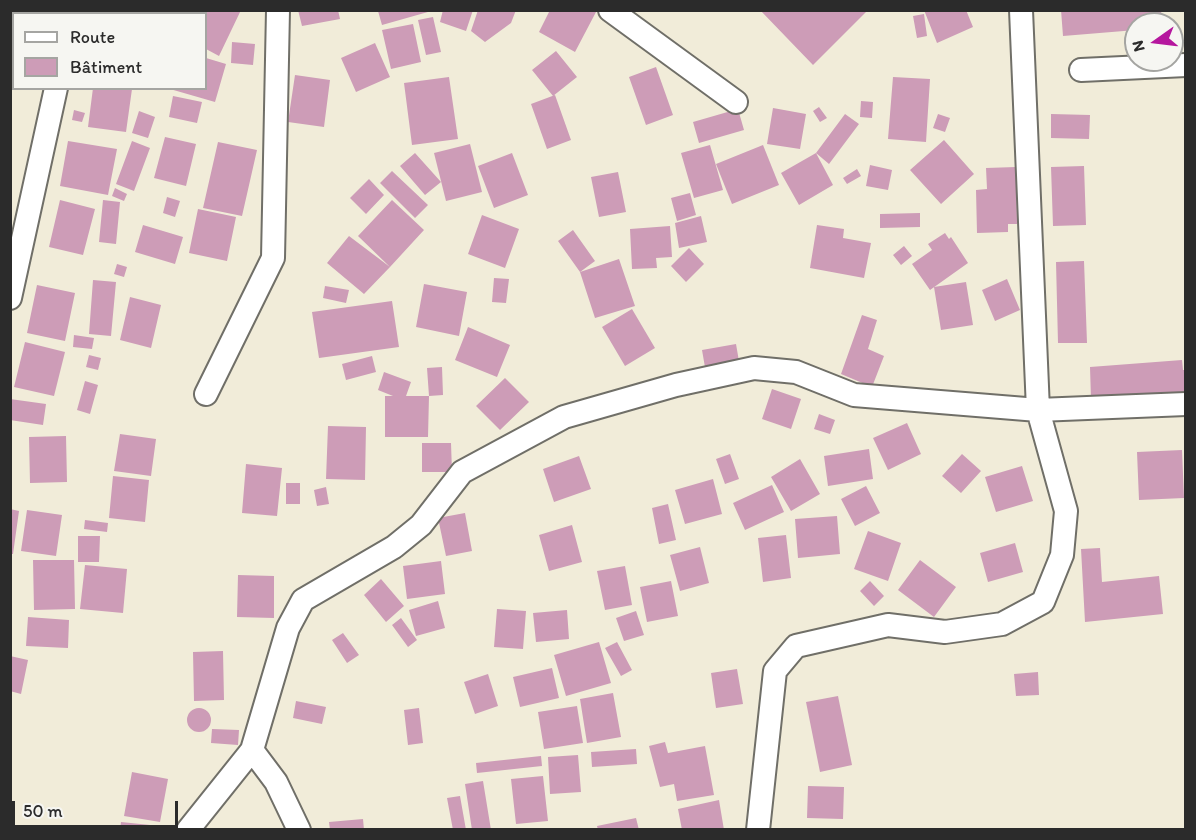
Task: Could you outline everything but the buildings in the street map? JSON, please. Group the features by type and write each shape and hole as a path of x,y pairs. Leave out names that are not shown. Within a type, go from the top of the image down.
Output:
{"street":[{"path":"206,394 273,258 278,10"},
{"path":"610,10 736,102"},
{"path":"758,830 775,671 796,646 888,625 945,632 1002,624 1043,602 1062,555 1066,511 1038,410 1021,10"},
{"path":"1081,70 1185,65"},
{"path":"10,298 57,90"},
{"path":"188,830 252,750 288,628 303,600 394,547 421,525 462,471 564,417 676,385 754,368 796,372 854,395 1038,410 1185,404"},
{"path":"252,750 276,782 299,830"}]}
